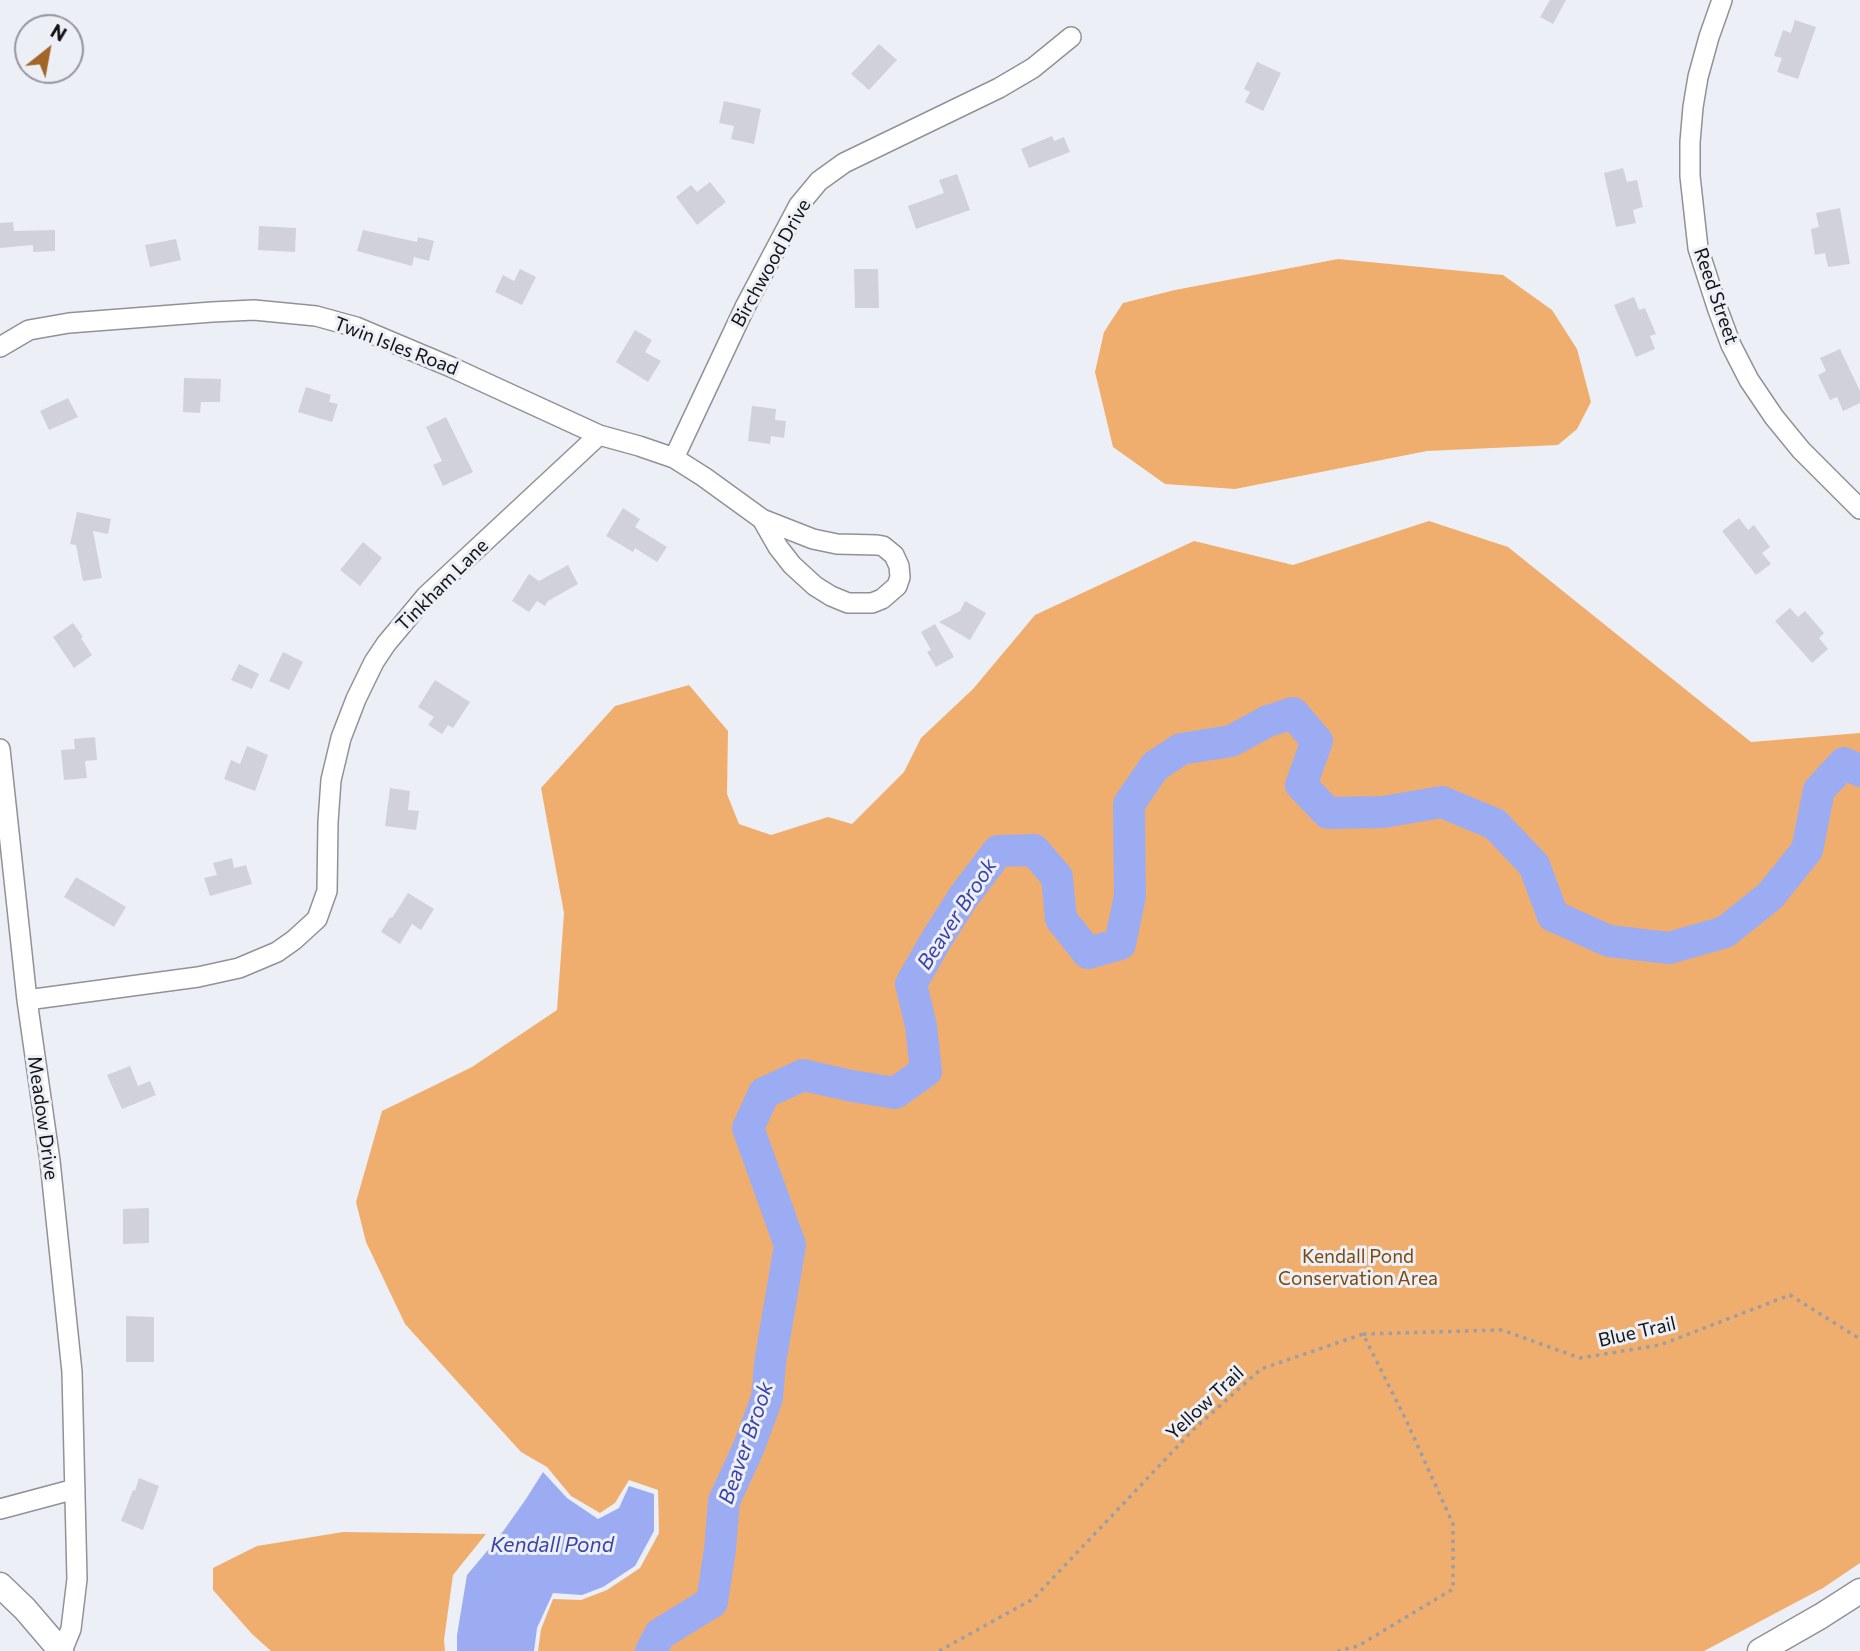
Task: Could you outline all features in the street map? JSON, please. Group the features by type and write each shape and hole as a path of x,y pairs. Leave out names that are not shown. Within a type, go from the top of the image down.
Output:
{"street":[{"name":"Reed Street","path":"1722,0 1698,77 1693,107 1690,176 1698,248 1731,345 1749,380 1801,450 1860,509"},
{"name":"Birchwood Drive","path":"674,458 745,307 799,205 819,181 844,163 999,88 1033,68 1071,37"},
{"name":"Twin Isles Road","path":"0,347 29,330 69,323 254,310 316,316 356,327 451,366 599,435 674,458 762,519 813,539 837,544 883,546 894,555 899,566 897,586 882,599 872,603 848,603 831,596 815,586 792,565 762,519"},
{"name":"Tinkham Lane","path":"27,1000 198,977 239,968 277,952 317,919 327,891 331,780 341,738 374,662 426,596 599,435"},
{"name":"Meadow Drive","path":"0,748 27,1000 50,1161 72,1372 77,1579 71,1629 61,1651"},
{"path":"0,1509 75,1489"},
{"path":"0,1585 61,1651"},
{"path":"1760,1651 1860,1591"}],"path":[{"name":"Blue Trail","path":"1363,1334 1502,1330 1580,1358 1660,1345 1790,1295 1860,1339"},
{"name":"Yellow Trail","path":"939,1651 1033,1599 1194,1429 1261,1368 1363,1334"},
{"path":"1338,1651 1358,1646 1453,1589 1453,1524 1363,1334"}],"green space":[{"path":"1338,259 1503,275 1552,310 1577,349 1591,402 1577,429 1558,445 1427,451 1235,489 1165,484 1113,447 1095,372 1104,332 1123,303 1175,290"},
{"name":"Kendall Pond Conservation Area","path":"1429,521 1508,547 1751,742 1860,733 1860,1563 1823,1588 1704,1651 538,1651 541,1629 553,1599 581,1600 607,1590 640,1568 659,1533 658,1490 629,1480 615,1503 600,1513 571,1496 547,1467 521,1452 405,1324 366,1242 356,1202 382,1111 472,1067 557,1010 564,913 541,788 615,706 689,685 728,731 727,794 739,824 771,835 828,817 852,824 904,772 921,738 973,689 1035,615 1194,541 1293,565"},
{"path":"343,1532 486,1534 453,1575 444,1640 445,1651 271,1651 213,1590 213,1568 257,1546"}],"water":[{"name":"Kendall Pond","path":"543,1472 567,1498 598,1519 619,1508 629,1486 654,1494 654,1531 635,1566 603,1587 582,1595 553,1593 537,1628 534,1651 457,1651 467,1575 499,1537"}],"building":[{"path":"1550,0 1566,0 1553,24 1540,17"},
{"path":"1795,20 1816,27 1798,79 1777,72 1782,58 1774,56 1783,30 1791,33"},
{"path":"879,44 897,60 869,90 851,74"},
{"path":"1257,62 1281,73 1263,111 1245,102 1250,92 1244,89"},
{"path":"724,101 761,109 754,144 731,139 734,126 719,123"},
{"path":"1052,136 1054,141 1064,137 1070,152 1029,168 1021,149"},
{"path":"1623,168 1627,182 1637,180 1643,207 1633,210 1636,223 1616,227 1604,173"},
{"path":"957,174 970,210 916,229 908,206 944,193 939,180"},
{"path":"710,182 726,202 697,225 676,197 691,185 697,192"},
{"path":"1840,208 1850,264 1828,267 1825,253 1815,255 1811,229 1819,227 1816,213"},
{"path":"13,222 14,231 55,230 55,251 33,252 33,245 0,248 0,223"},
{"path":"259,226 296,228 295,252 258,250"},
{"path":"363,230 417,242 418,237 434,241 429,261 414,257 412,266 357,251"},
{"path":"176,239 181,260 150,267 145,245"},
{"path":"520,269 536,277 522,305 495,292 503,275 514,281"},
{"path":"854,269 878,269 879,308 855,308"},
{"path":"1634,297 1639,310 1645,308 1656,334 1650,336 1655,349 1636,357 1614,305"},
{"path":"635,330 652,340 645,352 661,361 648,382 616,362"},
{"path":"1840,349 1860,391 1860,403 1843,411 1837,397 1830,400 1818,375 1826,371 1820,358"},
{"path":"184,378 221,379 220,402 201,402 200,413 183,412"},
{"path":"306,387 331,395 329,402 338,404 332,422 298,412"},
{"path":"68,398 78,417 49,430 40,411"},
{"path":"752,406 776,409 775,420 786,421 784,438 771,436 770,444 748,441"},
{"path":"446,417 473,472 443,486 433,465 442,461 426,427"},
{"path":"623,508 640,519 635,527 667,547 657,562 635,548 633,552 606,536"},
{"path":"77,512 111,519 108,534 93,531 102,578 83,581 76,545 70,544"},
{"path":"1739,518 1748,530 1754,525 1770,547 1762,553 1771,564 1756,575 1722,531"},
{"path":"363,542 382,558 360,586 340,570"},
{"path":"568,565 578,584 548,601 545,606 537,601 529,612 512,601 529,574 539,581"},
{"path":"965,601 986,613 970,640 939,622 960,611"},
{"path":"1790,608 1798,617 1805,611 1824,633 1819,638 1828,649 1812,663 1775,621"},
{"path":"73,623 92,655 74,668 53,637"},
{"path":"935,624 954,657 936,667 927,652 931,650 921,632"},
{"path":"283,652 303,662 289,690 269,681"},
{"path":"239,664 259,674 252,689 231,680"},
{"path":"435,680 470,702 453,728 448,725 442,734 428,725 434,717 418,707"},
{"path":"95,737 97,760 85,761 87,778 64,780 61,750 75,749 74,739"},
{"path":"247,746 268,755 255,791 224,779 231,760 240,764"},
{"path":"390,788 410,791 408,810 419,811 416,830 385,826"},
{"path":"232,858 234,868 246,865 252,884 210,896 204,878 217,875 213,863"},
{"path":"76,877 126,907 114,927 64,897"},
{"path":"408,893 434,909 421,930 412,924 400,944 381,932"},
{"path":"130,1066 138,1086 150,1081 156,1095 122,1109 107,1075"},
{"path":"149,1208 149,1243 123,1244 123,1209"},
{"path":"126,1316 154,1317 154,1362 126,1362"},
{"path":"139,1478 159,1486 143,1530 121,1521"}],"waterway":[{"name":"Beaver Brook","path":"651,1651 660,1634 712,1602 724,1501 748,1449 767,1398 770,1363 790,1245 748,1128 764,1093 803,1075 895,1093 926,1071 921,1026 911,984 964,896 998,851 1034,850 1057,877 1061,919 1088,953 1120,944 1130,896 1129,804 1155,766 1181,749 1231,741 1268,721 1293,713 1317,741 1301,785 1328,813 1383,812 1442,802 1495,824 1534,865 1553,916 1609,941 1669,948 1725,932 1770,896 1807,850 1819,790 1844,763 1860,771"}]}
